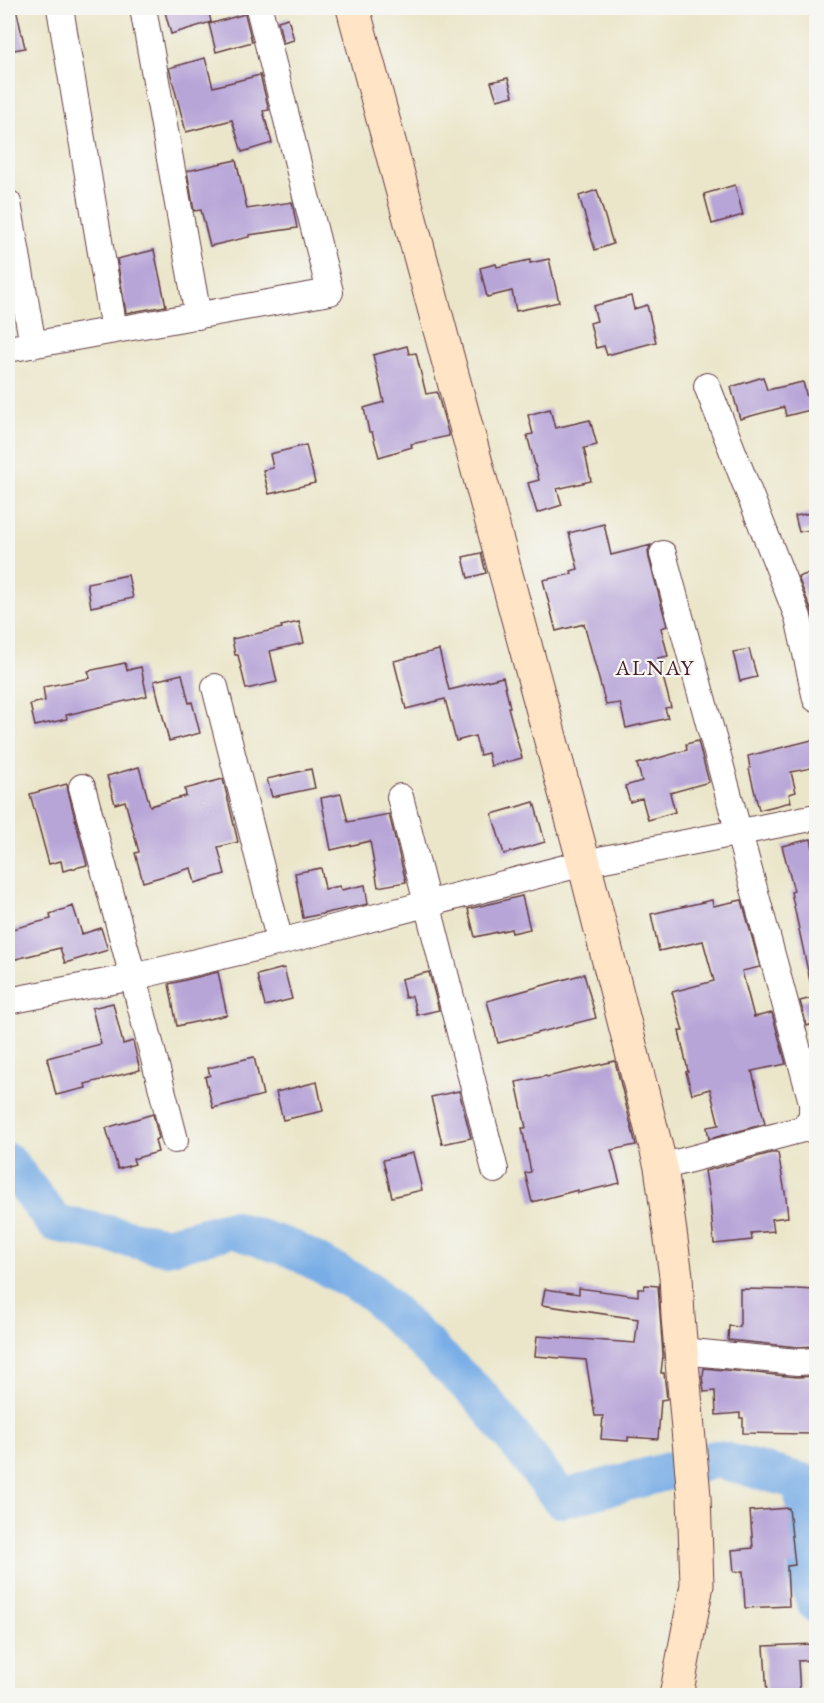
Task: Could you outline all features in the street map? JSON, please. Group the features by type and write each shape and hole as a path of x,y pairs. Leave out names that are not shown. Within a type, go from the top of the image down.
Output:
{"main road":[{"path":"352,8 584,863 661,1167 676,1276 694,1496 697,1585 676,1695"}],"street":[{"path":"60,8 114,330"},
{"path":"143,8 198,315"},
{"path":"8,349 330,292 260,8"},
{"path":"8,203 33,345"},
{"path":"707,386 807,614 816,699"},
{"path":"661,1167 803,1129 812,1117 812,1102 663,554"},
{"path":"215,687 280,942"},
{"path":"82,787 175,1140"},
{"path":"400,797 495,1170"},
{"path":"8,1001 133,977 280,942 584,863 816,817"},
{"path":"681,1351 798,1362 816,1361"}],"building":[{"path":"8,8 16,8 25,48 8,51"},
{"path":"164,8 208,8 211,22 171,34"},
{"path":"245,14 252,42 216,52 209,24"},
{"path":"288,18 294,40 283,43 278,21"},
{"path":"205,58 213,87 260,75 269,110 263,111 272,143 242,152 232,120 186,132 169,68"},
{"path":"508,78 513,96 497,100 491,82"},
{"path":"236,160 247,209 292,202 297,228 249,235 249,237 210,246 201,210 194,211 187,171"},
{"path":"735,185 743,215 712,224 704,194"},
{"path":"597,190 613,244 595,250 579,196"},
{"path":"154,250 166,306 126,313 117,259"},
{"path":"549,259 559,302 516,311 512,291 487,297 480,268 496,264 497,267 530,260 530,263"},
{"path":"631,296 634,309 647,305 656,342 607,355 604,346 596,348 590,323 597,321 593,306"},
{"path":"407,346 409,354 416,353 426,394 437,392 449,436 411,444 412,447 379,457 372,432 369,432 364,408 384,402 373,355"},
{"path":"763,377 767,390 803,382 810,410 786,416 784,407 740,419 731,387"},
{"path":"550,409 555,428 590,420 597,445 584,448 591,481 557,489 562,505 537,513 528,483 539,480 527,435 533,434 528,415"},
{"path":"306,445 315,483 269,494 263,470 273,468 270,454"},
{"path":"816,512 816,529 799,532 795,516"},
{"path":"604,524 611,555 651,545 648,551 649,558 667,626 661,628 668,656 658,658 671,707 665,708 668,718 626,728 620,703 606,705 584,624 556,631 543,580 572,574 571,571 578,569 569,533"},
{"path":"481,553 486,573 468,578 463,557"},
{"path":"816,571 816,631 812,612 798,577"},
{"path":"128,575 133,598 91,607 87,583"},
{"path":"299,622 304,643 270,651 277,682 246,689 232,639"},
{"path":"749,649 757,677 740,681 733,652"},
{"path":"439,650 449,690 503,677 510,707 508,707 522,758 491,766 488,753 480,755 475,736 456,741 445,699 406,709 394,661"},
{"path":"125,663 127,670 141,667 147,696 66,715 67,719 35,726 30,704 45,701 43,687 90,678 88,671"},
{"path":"182,674 200,733 169,741 154,681"},
{"path":"816,739 816,767 791,772 796,792 789,794 791,802 759,810 748,756"},
{"path":"698,741 709,782 670,793 675,812 648,820 642,798 630,802 625,786 642,781 637,764 687,750 686,744"},
{"path":"139,767 150,806 186,796 185,789 223,779 238,842 218,847 225,874 195,883 191,868 143,882 135,853 139,852 125,801 115,804 107,776"},
{"path":"311,769 315,788 272,797 267,779"},
{"path":"67,784 87,865 63,871 61,861 49,864 30,794"},
{"path":"341,794 348,822 389,814 406,882 378,887 370,841 331,850 321,798"},
{"path":"534,802 545,842 504,854 492,814"},
{"path":"811,839 816,861 816,981 810,981 791,892 794,891 782,846"},
{"path":"321,868 325,889 340,886 341,890 365,885 368,904 303,918 295,873"},
{"path":"522,896 530,929 512,933 511,929 475,937 468,909"},
{"path":"712,900 713,906 742,900 760,967 742,971 754,1017 772,1013 786,1064 752,1071 765,1124 709,1139 707,1127 719,1125 710,1089 692,1094 679,1031 683,1031 672,992 714,981 703,941 659,951 651,914"},
{"path":"73,906 82,934 101,928 108,950 65,963 60,948 8,961 8,930 51,919 50,914"},
{"path":"284,968 292,999 265,1006 257,975"},
{"path":"218,972 227,1015 177,1026 169,984"},
{"path":"429,972 439,1010 417,1015 412,996 405,998 401,979"},
{"path":"584,974 596,1018 498,1043 487,1001"},
{"path":"816,997 816,1023 807,1026 800,1001"},
{"path":"113,1003 123,1044 133,1041 140,1070 85,1084 86,1088 56,1095 47,1058 101,1044 92,1008"},
{"path":"254,1057 263,1095 213,1108 205,1077 210,1075 208,1068"},
{"path":"615,1061 636,1145 611,1150 620,1183 578,1193 578,1190 532,1202 525,1173 531,1172 522,1128 526,1128 516,1082"},
{"path":"317,1082 323,1111 283,1120 276,1092"},
{"path":"459,1091 471,1138 442,1144 431,1097"},
{"path":"153,1114 159,1138 155,1140 158,1152 133,1159 135,1164 118,1169 106,1128"},
{"path":"413,1153 422,1190 392,1197 383,1160"},
{"path":"778,1153 788,1217 772,1219 774,1231 751,1233 752,1240 714,1244 705,1171"},
{"path":"645,1285 658,1286 663,1355 661,1373 664,1373 667,1399 661,1400 658,1439 628,1437 628,1441 601,1439 603,1416 595,1416 586,1360 535,1356 537,1336 635,1343 638,1319 542,1305 545,1289 579,1294 579,1288 638,1296 638,1289 644,1289"},
{"path":"740,1289 816,1290 816,1346 798,1347 728,1340 729,1326 740,1327"},
{"path":"704,1368 797,1377 816,1376 816,1434 743,1433 743,1418 740,1418 740,1413 716,1415 715,1391 704,1392 702,1376"},
{"path":"789,1508 795,1565 787,1566 789,1606 745,1608 743,1571 734,1572 732,1550 753,1548 750,1511"},
{"path":"814,1644 815,1660 798,1661 800,1695 767,1695 764,1646"}],"waterway":[{"path":"8,1162 55,1223 166,1246 232,1229 292,1249 368,1289 482,1398 561,1499 716,1459 803,1482 808,1583 816,1604"}],"district":[{"name":"ALNAY","path":"655,667"}]}
